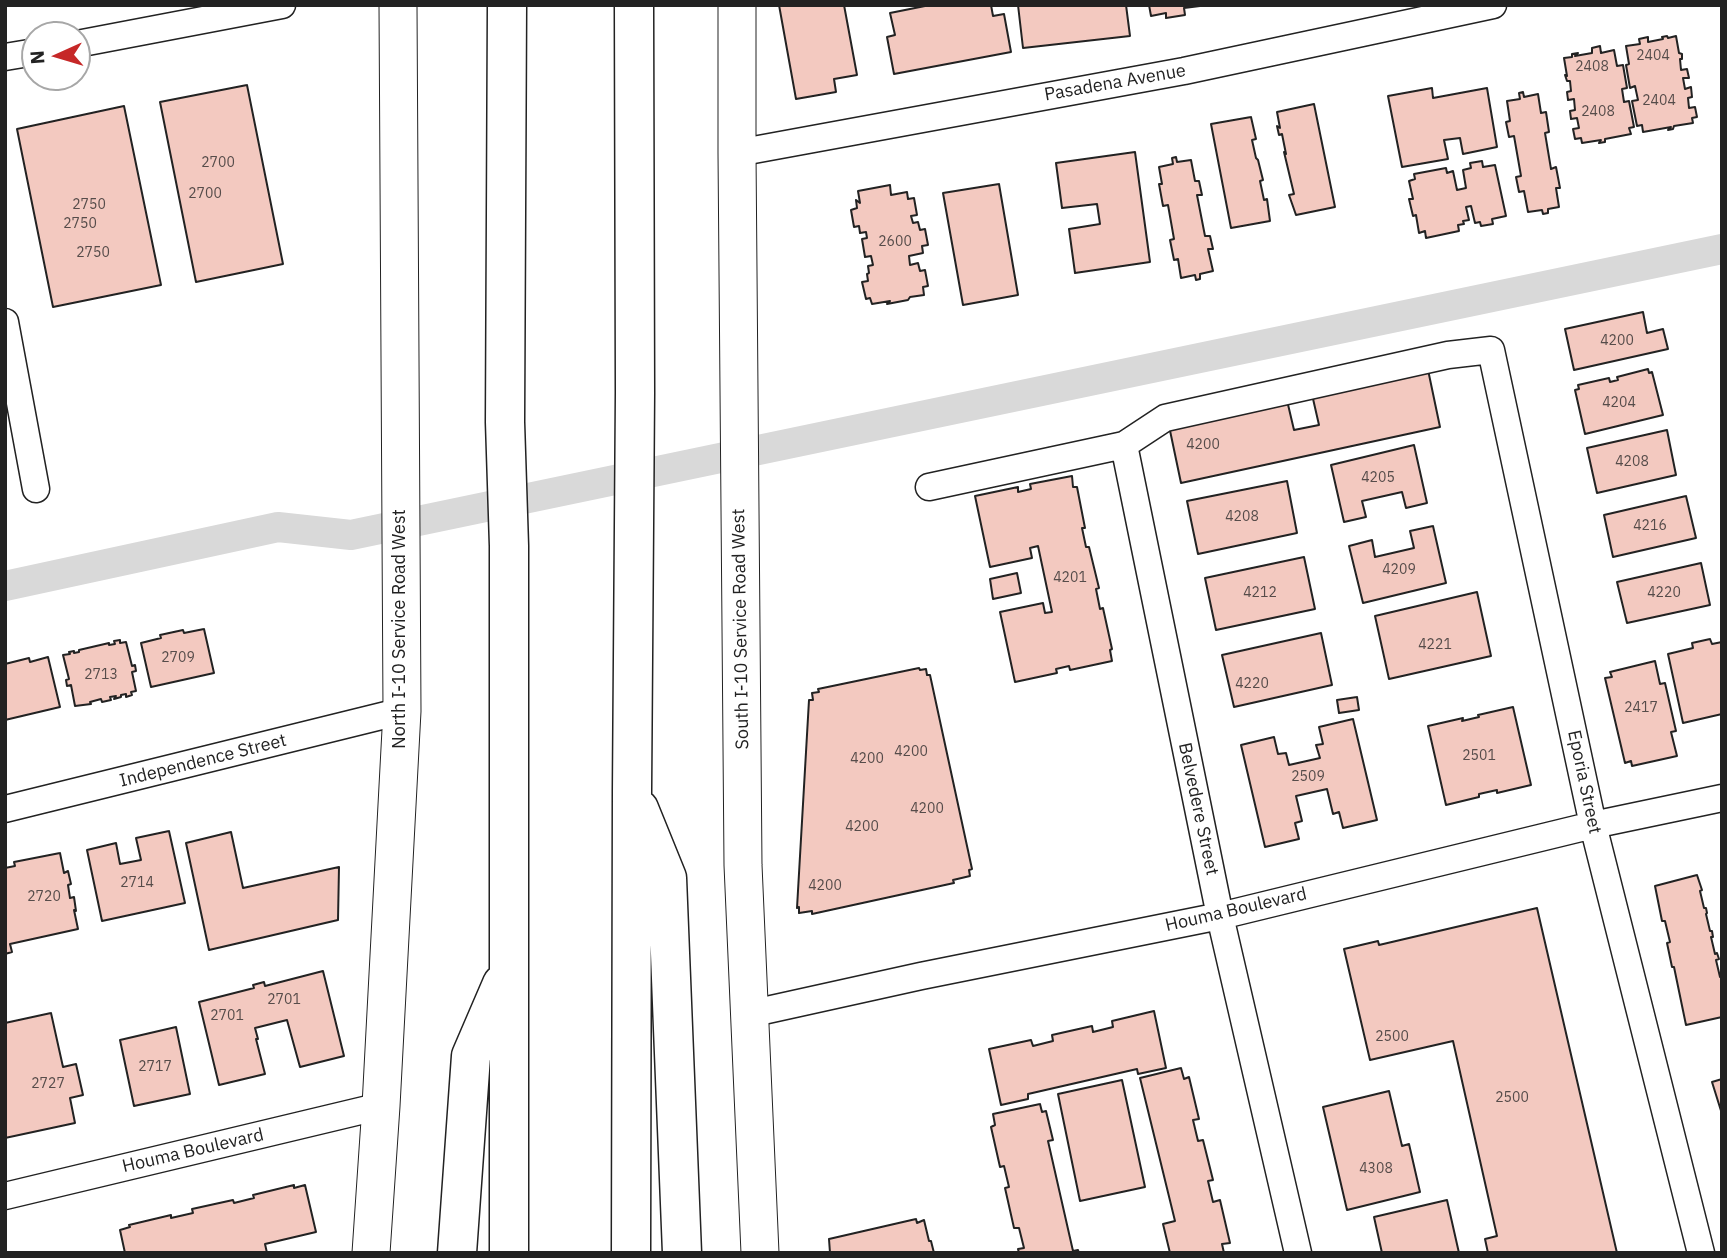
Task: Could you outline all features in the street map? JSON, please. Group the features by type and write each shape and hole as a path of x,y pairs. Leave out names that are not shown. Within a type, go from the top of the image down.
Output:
{"highway":[{"path":"507,5 505,422 509,546 509,1253"},
{"path":"631,1253 635,5"},
{"path":"632,790 667,878 682,1253"},
{"path":"457,1253 471,1056 509,970"}],"street":[{"path":"91,41 282,5"},
{"name":"North I-10 Service Road West","path":"371,1253 402,712 398,5"},
{"name":"South I-10 Service Road West","path":"737,5 743,865 760,1253"},
{"name":"Pasadena Avenue","path":"737,153 1184,71 1493,5"},
{"path":"5,322 36,489"},
{"name":"Eporia Street","path":"1124,445 1165,418 1448,355 1491,350 1593,825 1701,1253"},
{"path":"929,487 1124,445"},
{"name":"Belvedere Street","path":"1124,445 1220,916 1298,1253"},
{"name":"Independence Street","path":"5,810 402,712"},
{"name":"Houma Boulevard","path":"749,1014 920,976 1220,916 1593,825 1722,798"},
{"name":"Houma Boulevard","path":"5,1196 381,1106"}],"building":[{"path":"779,5 844,5 857,75 834,79 836,92 796,99"},
{"path":"930,5 991,5 993,16 1004,14 1011,52 894,74 887,37 895,35 890,13"},
{"path":"1018,5 1126,5 1130,36 1023,48"},
{"path":"1149,5 1200,6 1184,8 1185,15 1166,18 1166,13 1151,16"},
{"path":"1676,36 1679,53 1682,54 1681,70 1687,69 1689,78 1683,78 1685,89 1691,87 1689,108 1695,107 1697,117 1692,118 1693,123 1674,126 1673,129 1668,130 1671,127 1643,132 1642,125 1637,126 1632,101 1638,100 1635,86 1630,88 1626,46 1640,44 1639,39 1648,37 1648,42"},
{"path":"1600,46 1601,53 1614,50 1617,66 1623,65 1627,88 1622,89 1624,102 1629,101 1634,127 1629,128 1631,134 1605,139 1605,142 1599,143 1601,140 1582,143 1581,138 1575,139 1573,129 1579,128 1577,118 1571,119 1570,111 1575,110 1574,99 1568,100 1567,92 1571,91 1570,81 1567,81 1565,75 1567,76 1564,58 1572,57 1572,54 1578,53 1575,56 1592,53 1592,48"},
{"path":"247,85 283,264 196,282 160,102"},
{"path":"1432,88 1433,98 1487,88 1497,147 1463,154 1460,138 1444,140 1448,159 1402,167 1388,96"},
{"path":"1523,92 1524,97 1538,94 1541,113 1546,112 1549,132 1545,133 1551,169 1556,167 1560,188 1556,188 1559,207 1548,209 1548,213 1543,214 1542,210 1528,212 1524,191 1519,192 1516,177 1521,176 1514,136 1509,137 1506,122 1510,121 1507,101 1520,99 1519,93"},
{"path":"1314,104 1335,207 1296,215 1289,195 1294,194 1282,134 1279,135 1277,126 1280,128 1277,112"},
{"path":"124,106 161,285 53,307 17,129"},
{"path":"1251,117 1256,139 1252,140 1270,221 1231,228 1211,124"},
{"path":"1135,152 1150,262 1075,273 1069,229 1100,224 1097,204 1062,208 1056,163"},
{"path":"1176,157 1177,162 1191,160 1195,181 1199,181 1202,195 1197,195 1205,236 1210,236 1213,249 1208,249 1213,271 1200,274 1200,279 1196,280 1195,275 1181,278 1178,259 1174,260 1170,240 1174,239 1168,205 1163,206 1159,184 1162,184 1159,167 1173,164 1172,158"},
{"path":"1482,161 1483,167 1495,165 1506,216 1492,219 1493,224 1481,226 1480,222 1475,223 1471,206 1466,207 1469,220 1458,225 1459,231 1426,238 1425,231 1419,233 1416,215 1413,216 1409,199 1413,199 1409,181 1415,179 1414,174 1446,168 1447,173 1453,171 1457,190 1466,188 1463,170 1471,168 1470,163"},
{"path":"999,184 1018,295 963,305 943,193"},
{"path":"890,185 891,195 907,192 908,199 914,198 917,215 911,216 913,223 918,222 920,230 925,229 928,245 922,246 923,253 909,256 910,265 918,263 920,271 925,270 928,286 923,287 924,295 887,304 890,301 872,304 870,298 866,299 862,282 868,281 868,266 873,265 871,256 865,257 862,239 867,238 866,232 860,233 859,226 854,227 851,210 857,208 856,200 860,203 858,191"},
{"path":"1643,312 1647,333 1663,329 1668,349 1574,370 1565,329"},
{"path":"1427,365 1440,427 1181,483 1168,421 1286,396 1294,430 1319,425 1311,390"},
{"path":"1648,369 1649,373 1652,372 1663,415 1585,434 1575,390 1579,389 1578,385 1609,378 1610,382 1618,380 1617,377"},
{"path":"1667,430 1676,475 1597,493 1587,448"},
{"path":"1414,445 1427,503 1406,508 1402,492 1362,501 1366,517 1344,522 1331,465"},
{"path":"1072,476 1073,487 1077,487 1086,547 1089,547 1099,588 1096,589 1100,609 1103,608 1112,661 1070,670 1069,666 1056,669 1057,673 1015,682 1000,612 1043,603 1045,613 1052,612 1038,546 1030,548 1032,558 990,567 975,496 1018,487 1018,492 1031,489 1030,484"},
{"path":"1287,481 1297,533 1198,554 1187,501"},
{"path":"1686,496 1696,538 1613,557 1604,515"},
{"path":"1433,526 1446,583 1363,603 1349,546 1372,540 1375,557 1414,548 1410,531"},
{"path":"1304,557 1315,609 1216,630 1205,578"},
{"path":"1701,563 1710,605 1627,623 1617,582"},
{"path":"1017,573 1021,593 993,599 990,579"},
{"path":"1477,592 1491,656 1389,679 1375,616"},
{"path":"204,629 214,673 151,687 141,643 161,638 160,635"},
{"path":"1321,633 1332,685 1234,707 1222,655"},
{"path":"1710,639 1712,644 1722,642 1722,714 1683,723 1668,654 1693,648 1692,643"},
{"path":"120,640 120,643 126,642 132,666 135,665 136,671 132,672 136,691 126,697 126,694 114,699 116,696 110,697 111,700 102,702 101,699 90,702 91,704 75,706 71,685 67,686 66,680 69,679 63,655 109,643 115,644 114,641"},
{"path":"48,657 60,707 5,720 5,664"},
{"path":"1655,661 1660,684 1665,683 1676,731 1671,732 1677,756 1632,766 1631,761 1625,763 1605,678 1612,677 1610,672"},
{"path":"919,668 926,669 927,675 930,675 972,869 969,870 970,876 953,880 954,883 812,914 812,911 799,913 799,907 797,908 809,700 813,700 812,693 819,692 818,689"},
{"path":"1357,697 1359,710 1339,713 1337,700"},
{"path":"1513,707 1531,785 1479,794 1479,797 1446,805 1428,726 1463,718 1462,721"},
{"path":"1353,719 1377,820 1343,828 1339,812 1333,814 1327,789 1296,796 1302,821 1295,823 1299,839 1265,847 1241,745 1274,737 1278,754 1286,753 1289,765 1320,758 1316,745 1323,744 1319,727"},
{"path":"169,831 185,903 102,921 87,850 116,843 120,864 141,860 136,838"},
{"path":"231,832 243,888 339,867 338,920 209,950 186,843"},
{"path":"60,853 64,873 68,871 70,898 74,897 78,929 10,944 12,952 5,954 5,868 15,866 14,862"},
{"path":"1697,875 1712,931 1715,954 1717,953 1719,959 1716,960 1720,977 1722,976 1722,1017 1686,1025 1667,943 1670,942 1665,921 1662,921 1655,886"},
{"path":"1537,908 1617,1253 1488,1253 1485,1239 1497,1236 1453,1041 1370,1060 1344,949 1378,941 1379,945"},
{"path":"323,971 344,1056 300,1067 287,1020 255,1028 265,1074 219,1085 199,1002 254,988 253,985 264,982 265,986"},
{"path":"1154,1011 1166,1068 1138,1074 1137,1069 1028,1094 1028,1099 1001,1105 989,1049 1031,1040 1033,1046 1053,1041 1052,1035 1092,1026 1093,1032 1113,1027 1112,1021"},
{"path":"51,1013 63,1067 76,1064 83,1095 70,1098 75,1123 5,1138 5,1023"},
{"path":"176,1027 190,1094 134,1106 120,1040"},
{"path":"1181,1068 1184,1079 1189,1077 1199,1119 1193,1120 1198,1141 1203,1140 1213,1180 1208,1181 1213,1202 1220,1200 1230,1243 1222,1244 1224,1253 1170,1253 1163,1224 1175,1221 1140,1078"},
{"path":"1722,1079 1722,1114 1712,1082"},
{"path":"1122,1080 1145,1187 1080,1201 1058,1094"},
{"path":"1389,1091 1402,1146 1409,1144 1420,1192 1347,1210 1323,1107"},
{"path":"1040,1104 1042,1112 1046,1111 1053,1140 1048,1141 1073,1251 1078,1250 1079,1253 1019,1253 1018,1249 1024,1248 1019,1228 1014,1228 1005,1188 1009,1187 1004,1166 1000,1167 991,1127 995,1125 993,1114"},
{"path":"294,1185 294,1188 305,1185 316,1232 265,1244 267,1253 125,1253 120,1230 130,1227 129,1225 193,1213 192,1209 233,1200 234,1203 254,1198 253,1195"},
{"path":"1447,1200 1459,1253 1382,1253 1374,1217"},
{"path":"916,1219 917,1223 924,1220 934,1253 830,1253 829,1239"}],"waterway":[{"path":"5,586 278,527 351,535 1722,249"}]}
